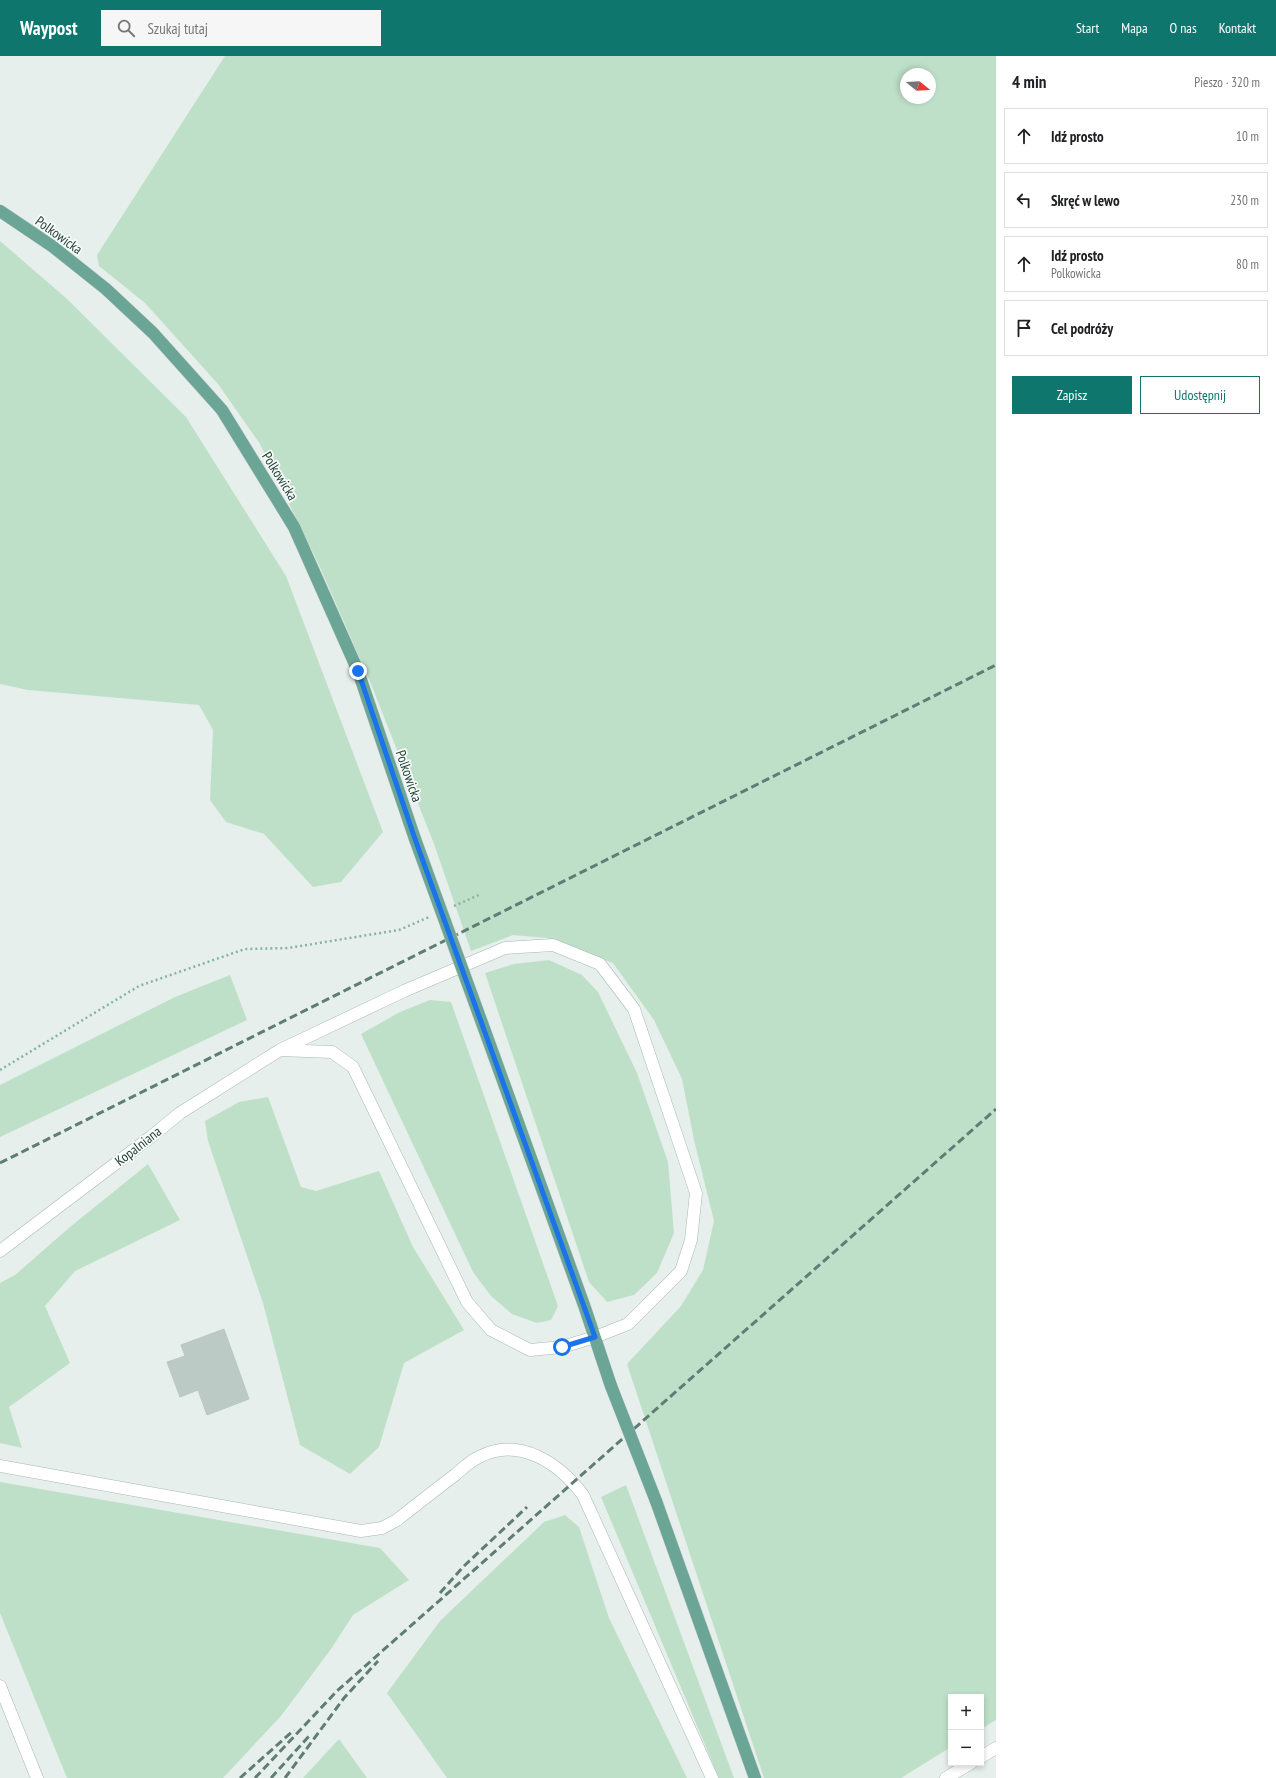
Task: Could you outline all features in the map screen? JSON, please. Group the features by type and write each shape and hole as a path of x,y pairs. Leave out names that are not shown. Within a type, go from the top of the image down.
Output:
{"main road":[{"name":"Polkowicka","path":"0,211 52,246 106,289 153,333 222,410 294,527 358,671 415,839 612,1386 656,1501 755,1778"}],"street":[{"name":"Kopalniana","path":"0,1251 152,1136 180,1112 280,1050 404,991 505,948 553,945 600,964 634,1008 696,1193 691,1240 681,1271 628,1324 595,1337 562,1347 530,1350 491,1330 467,1302 353,1068 332,1052 280,1050"},
{"path":"0,1466 361,1531 382,1528 397,1520 478,1457 504,1448 530,1452 552,1463 573,1482 583,1495 712,1778"},
{"path":"0,1686 37,1778"},
{"path":"984,1755 996,1748"},
{"path":"946,1778 966,1766"}],"path":[{"path":"450,908 479,895"},
{"path":"0,1070 139,986 246,949 288,948 399,930 435,914"}],"green space":[{"path":"225,56 996,56 996,1720 984,1727 984,1694 948,1694 948,1749 901,1778 764,1778 627,1364 681,1306 703,1270 714,1221 694,1140 682,1079 654,1020 613,963 547,938 513,935 471,951 434,844 371,684 319,565 260,444 218,384 145,303 99,266 97,255"},
{"path":"0,241 66,298 186,417 286,576 383,832 341,882 313,887 264,834 226,822 210,800 213,730 199,705 28,690 0,684"},
{"path":"549,960 582,975 598,992 637,1073 668,1162 674,1233 657,1273 634,1295 607,1302 589,1282 485,973 514,964"},
{"path":"230,975 247,1020 0,1137 0,1085 175,997"},
{"path":"430,1000 451,1002 558,1306 551,1320 537,1323 512,1314 491,1296 473,1272 361,1034 400,1012"},
{"path":"268,1097 301,1187 316,1191 379,1171 413,1247 464,1330 404,1363 379,1447 350,1474 300,1445 263,1303 208,1141 205,1121 239,1102"},
{"path":"148,1164 180,1220 75,1271 45,1306 70,1363 9,1407 22,1448 0,1443 0,1283 15,1275 70,1227"},
{"path":"0,1482 380,1548 409,1580 353,1615 331,1649 281,1716 223,1778 67,1778 0,1613"},
{"path":"626,1485 734,1778 719,1778 601,1497"},
{"path":"565,1515 579,1527 609,1618 687,1778 447,1778 387,1693 440,1621 544,1522"},
{"path":"339,1739 367,1778 303,1778"}],"building":[{"path":"224,1329 249,1399 207,1415 198,1390 180,1397 167,1362 185,1356 181,1345"}],"railway":[{"path":"0,1163 996,665"},
{"path":"255,1778 337,1691 996,1109"},
{"path":"440,1593 464,1566 527,1507"},
{"path":"285,1778 344,1698 378,1661"},
{"path":"240,1778 294,1730"},
{"path":"271,1778 310,1735"}],"route":[{"path":"358,671 415,839 595,1337 562,1347"}]}
